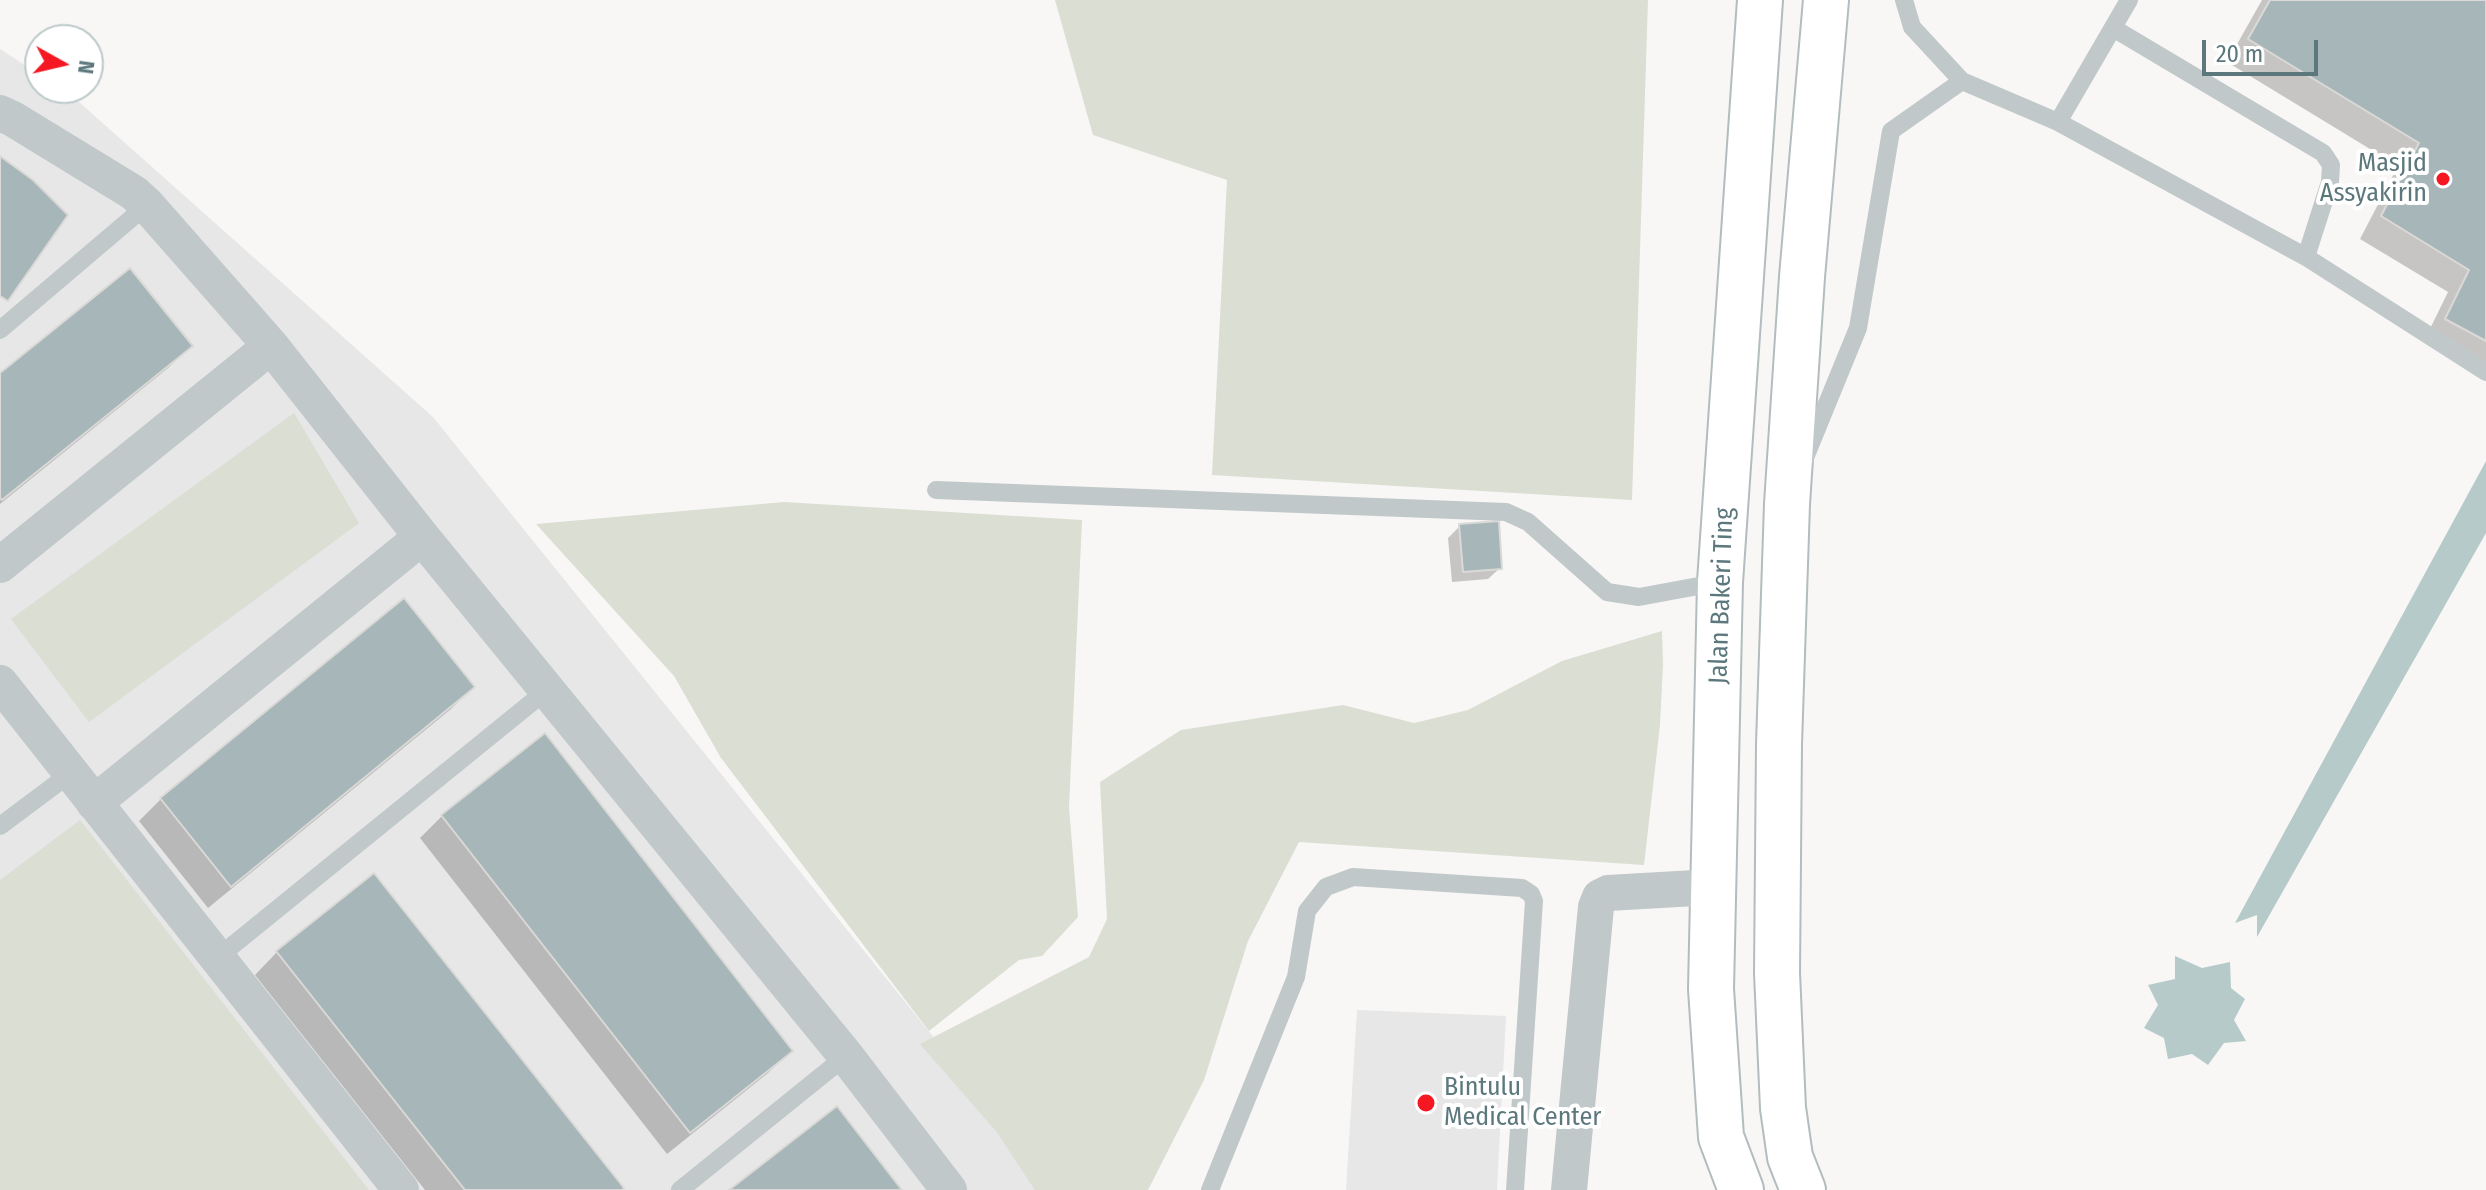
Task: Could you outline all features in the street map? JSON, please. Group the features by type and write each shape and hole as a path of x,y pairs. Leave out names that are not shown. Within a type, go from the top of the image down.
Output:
{"main road":[{"name":"Jalan Bakeri Ting","path":"1741,1190 1721,1137 1711,989 1720,582 1760,0"},
{"path":"1820,1190 1796,1173 1783,1108 1777,973 1779,744 1787,504 1802,277 1826,0"},
{"path":"1721,1137 1724,1190"}],"street":[{"path":"0,113 134,193 147,205 271,346 422,537 846,1056 949,1190"},
{"path":"0,565 271,346"},
{"path":"94,803 422,537"},
{"path":"0,683 401,1190"},
{"path":"1569,1190 1596,907 1600,897 1608,893 1713,887"}],"lane":[{"path":"1904,0 1912,27 1962,81 2058,122 2306,257 2486,372"},
{"path":"2058,122 2129,0"},
{"path":"2113,28 2323,153 2331,165 2330,182 2306,257"},
{"path":"1787,504 1858,328 1891,131 1962,81"},
{"path":"0,330 147,205"},
{"path":"936,490 1506,512 1528,522 1607,592 1639,597 1720,582"},
{"path":"217,958 547,690"},
{"path":"0,826 71,773"},
{"path":"1210,1190 1296,977 1307,911 1326,887 1353,877 1522,888 1531,894 1534,901 1515,1190"},
{"path":"680,1190 846,1056"}],"shaded area":[{"path":"1055,0 1648,0 1632,500 1212,475 1227,180 1093,135"},
{"path":"0,49 24,65 24,104 81,104 433,417 1057,1190 0,1190"},
{"path":"294,413 359,523 89,722 11,619"},
{"path":"2486,461 2486,533 2257,937 2257,915 2235,923"},
{"path":"784,502 1082,520 1069,807 1078,917 1042,956 1019,960 929,1031 721,758 674,676 536,524"},
{"path":"1662,631 1660,725 1644,865 1299,842 1248,941 1204,1080 1148,1190 1035,1190 996,1131 920,1044 1089,957 1107,919 1100,782 1181,730 1343,705 1414,723 1468,710 1562,661"},
{"path":"80,820 369,1190 0,1190 0,880"},
{"path":"2175,956 2202,968 2230,962 2231,988 2245,999 2234,1020 2246,1041 2224,1043 2208,1065 2192,1054 2168,1059 2164,1038 2144,1028 2158,1005 2148,985 2175,979"},
{"name":"Bintulu Medical Center","path":"1357,1010 1506,1016 1497,1190 1346,1190"}],"building":[{"name":"Masjid Assyakirin","path":"2270,0 2486,0 2486,341 2445,319 2469,270 2381,216 2419,143 2248,39"},
{"path":"0,156 33,180 68,215 8,301 0,296"},
{"path":"130,268 193,346 2,500 0,373"},
{"path":"1499,521 1502,569 1463,572 1459,524"},
{"path":"404,598 475,687 231,887 160,798"},
{"path":"545,733 793,1051 690,1133 441,815"},
{"path":"374,873 624,1188 622,1190 465,1190 276,951"},
{"path":"837,1106 902,1190 729,1190"}],"place":[{"name":"Masjid Assyakirin","path":"2443,179"},
{"name":"Bintulu Medical Center","path":"1426,1103"}]}
